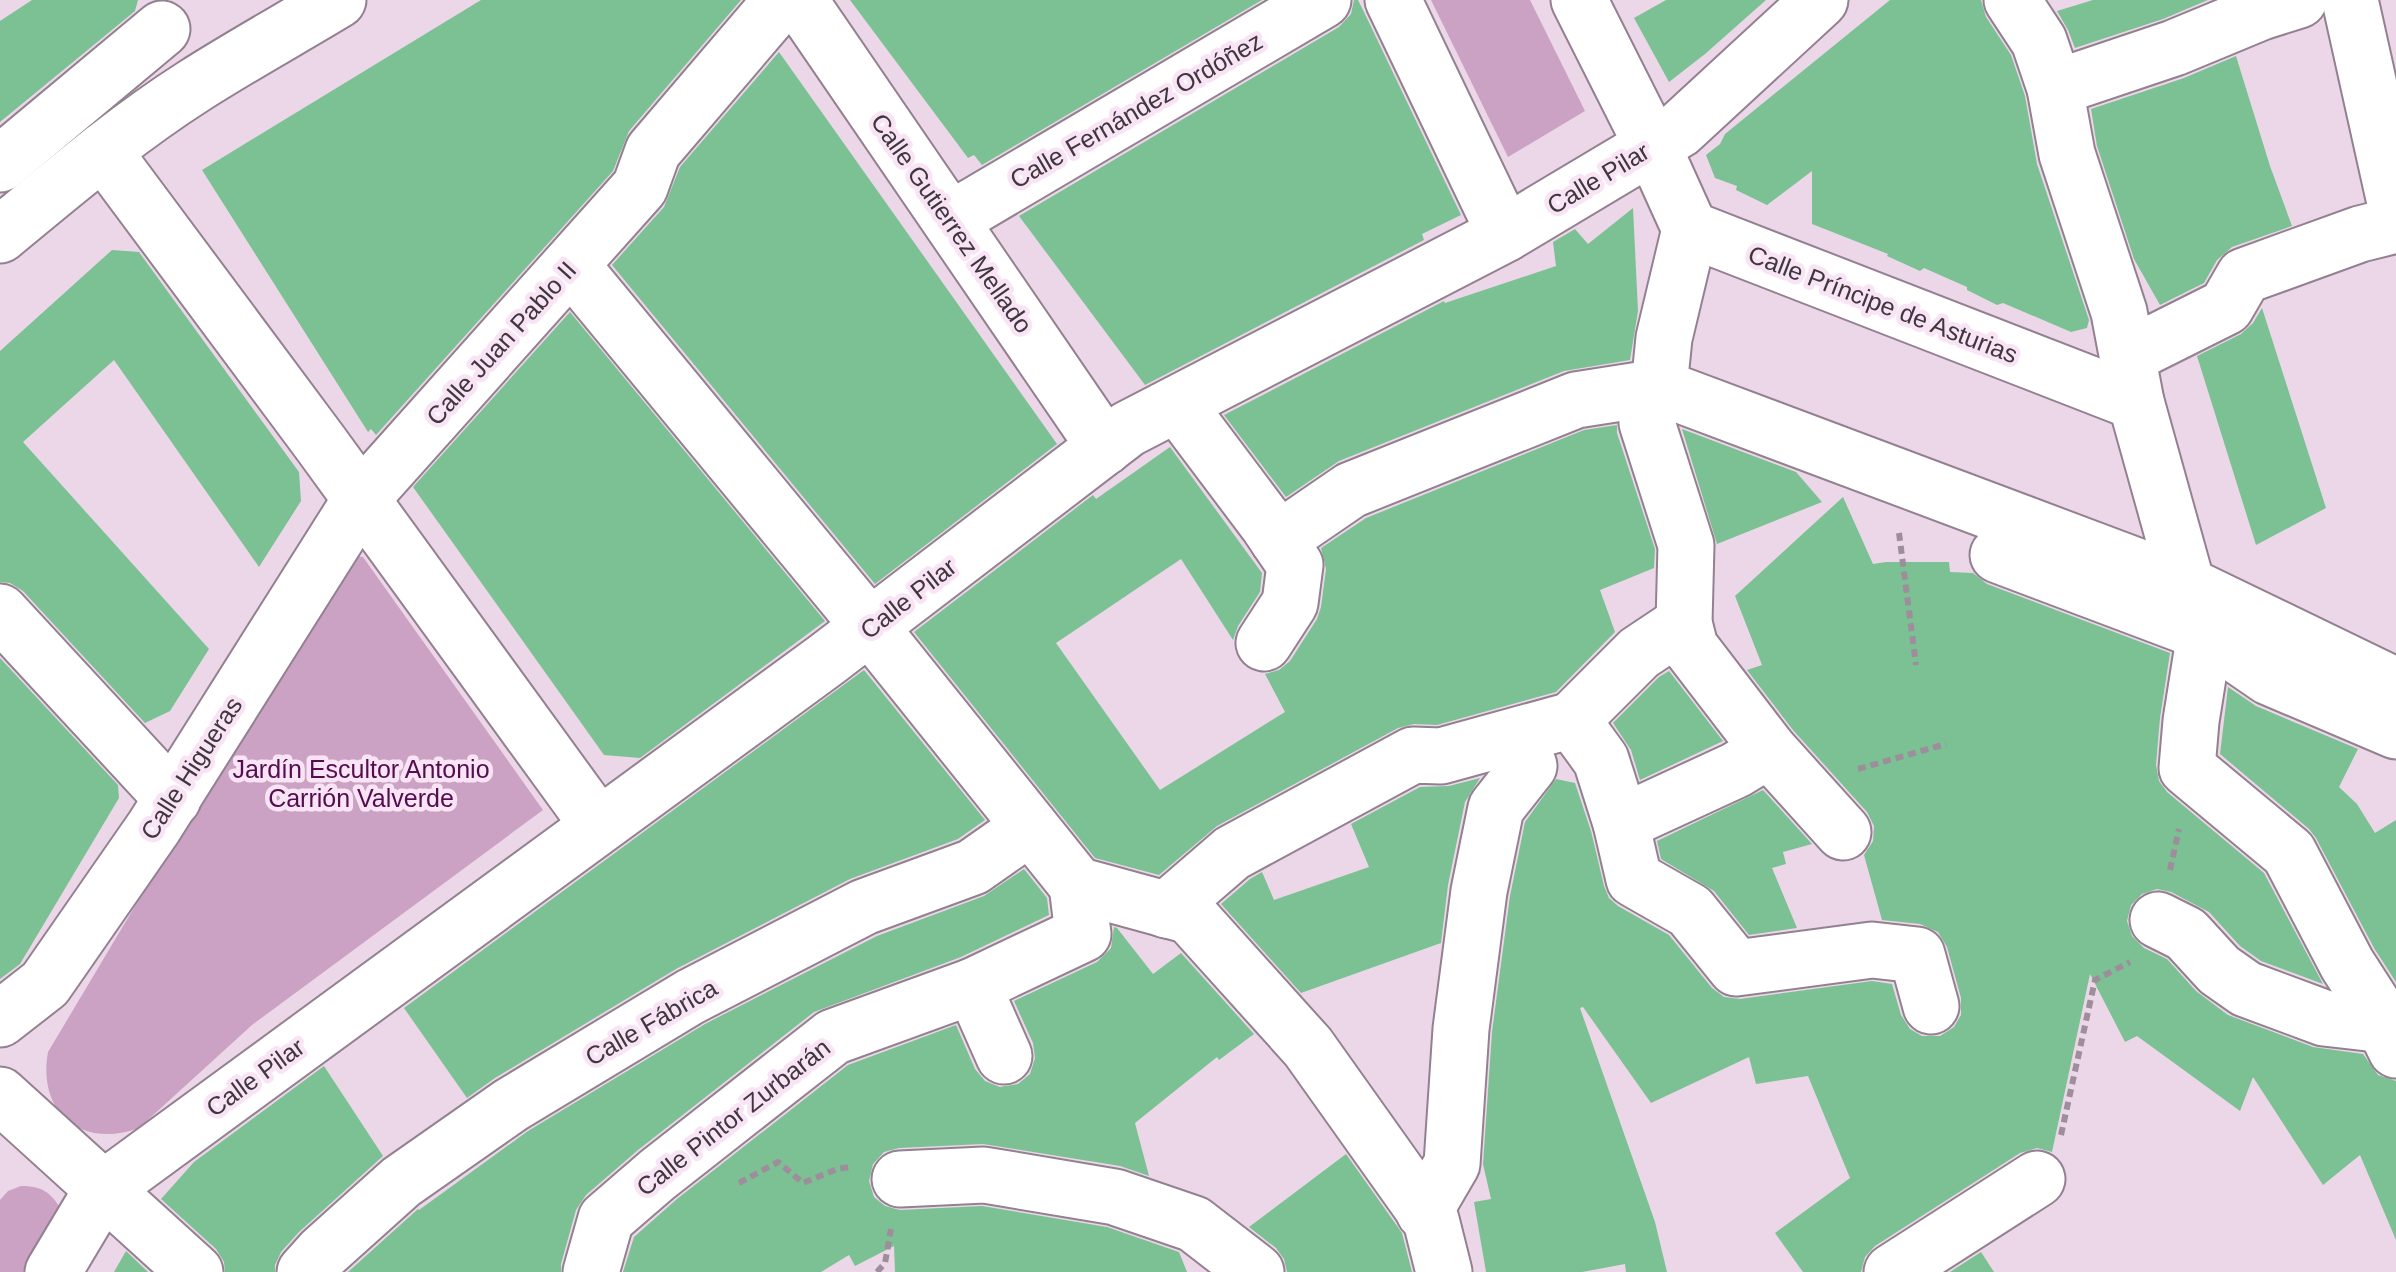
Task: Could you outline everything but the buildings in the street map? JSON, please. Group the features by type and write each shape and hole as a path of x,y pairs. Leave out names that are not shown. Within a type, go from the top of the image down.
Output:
{"street":[{"path":"0,235 103,150 193,87 338,0"},
{"name":"Calle Fernández Ordóñez","path":"950,220 1322,0"},
{"path":"1393,0 1505,234"},
{"path":"1579,0 1690,229 1664,338 1658,388 1647,422 1686,545 1684,624 1690,648 1769,750 1842,832"},
{"name":"Calle Pilar","path":"52,1272 102,1190 870,627 1128,430 1505,234 1679,130 1820,0"},
{"path":"2012,0 2040,41 2055,88 2067,154 2120,312 2132,379 2196,609 2187,768 2289,852 2390,1037"},
{"path":"2055,88 2298,0"},
{"path":"2350,0 2396,207"},
{"name":"Calle Gutierrez Mellado","path":"809,6 1106,446"},
{"name":"Calle Juan Pablo II","path":"361,499 640,188 653,150 809,6"},
{"path":"0,164 154,14 193,87"},
{"path":"103,150 598,825"},
{"path":"2132,379 2226,307 2244,276 2396,224"},
{"name":"Calle Príncipe de Asturias","path":"1690,229 2132,379"},
{"path":"571,265 1077,885 1190,916 1308,1047 1430,1220 1444,1272"},
{"path":"1278,540 1351,490 1576,400 1658,388 1766,428 2196,609 2396,686"},
{"path":"1177,404 1296,565 1290,603 1264,643"},
{"path":"1766,428 1776,455 1856,499 1897,517 2196,609 2270,676 2396,730"},
{"name":"Calle Higueras","path":"0,1019 45,984 174,799 361,499"},
{"path":"0,612 174,799"},
{"path":"1166,910 1232,853 1413,755 1441,756 1572,720 1639,652 1684,624"},
{"path":"1572,720 1601,760 1634,879 1690,911 1736,968 1872,950 1916,956 1931,1006"},
{"path":"1424,1212 1452,1164 1461,1029 1479,891 1496,808 1529,766 1516,736"},
{"path":"1621,823 1736,770 1769,750"},
{"name":"Calle Fábrica","path":"305,1272 402,1182 512,1105 690,997 864,906 973,867 1030,827"},
{"name":"Calle Pintor Zurbarán","path":"591,1272 606,1219 832,1037 973,986 1083,934 1077,885"},
{"path":"2172,927 2246,989 2390,1037"},
{"path":"973,986 1004,1056"},
{"path":"0,1095 194,1272"},
{"path":"900,1178 984,1175 1115,1196 1197,1248 1256,1272"},
{"path":"1892,1272 2037,1178"}],"path":[{"path":"1897,517 1916,666"},
{"path":"1806,791 1838,774 1946,744"},
{"path":"2037,1178 2052,1174 2095,980 2172,927 2192,772"},
{"path":"726,1190 778,1162 803,1183 837,1169 884,1162 900,1178"}],"green space":[{"path":"1431,0 1530,0 1585,111 1508,157"},
{"name":"Jardín Escultor Antonio Carrión Valverde","path":"356,556 363,557 543,810 252,1025 139,1128 99,1134 82,1129 68,1121 50,1093 46,1074 48,1052 268,683"},
{"path":"21,1186 45,1191 61,1209 34,1272 0,1272 0,1200 8,1191"}]}
